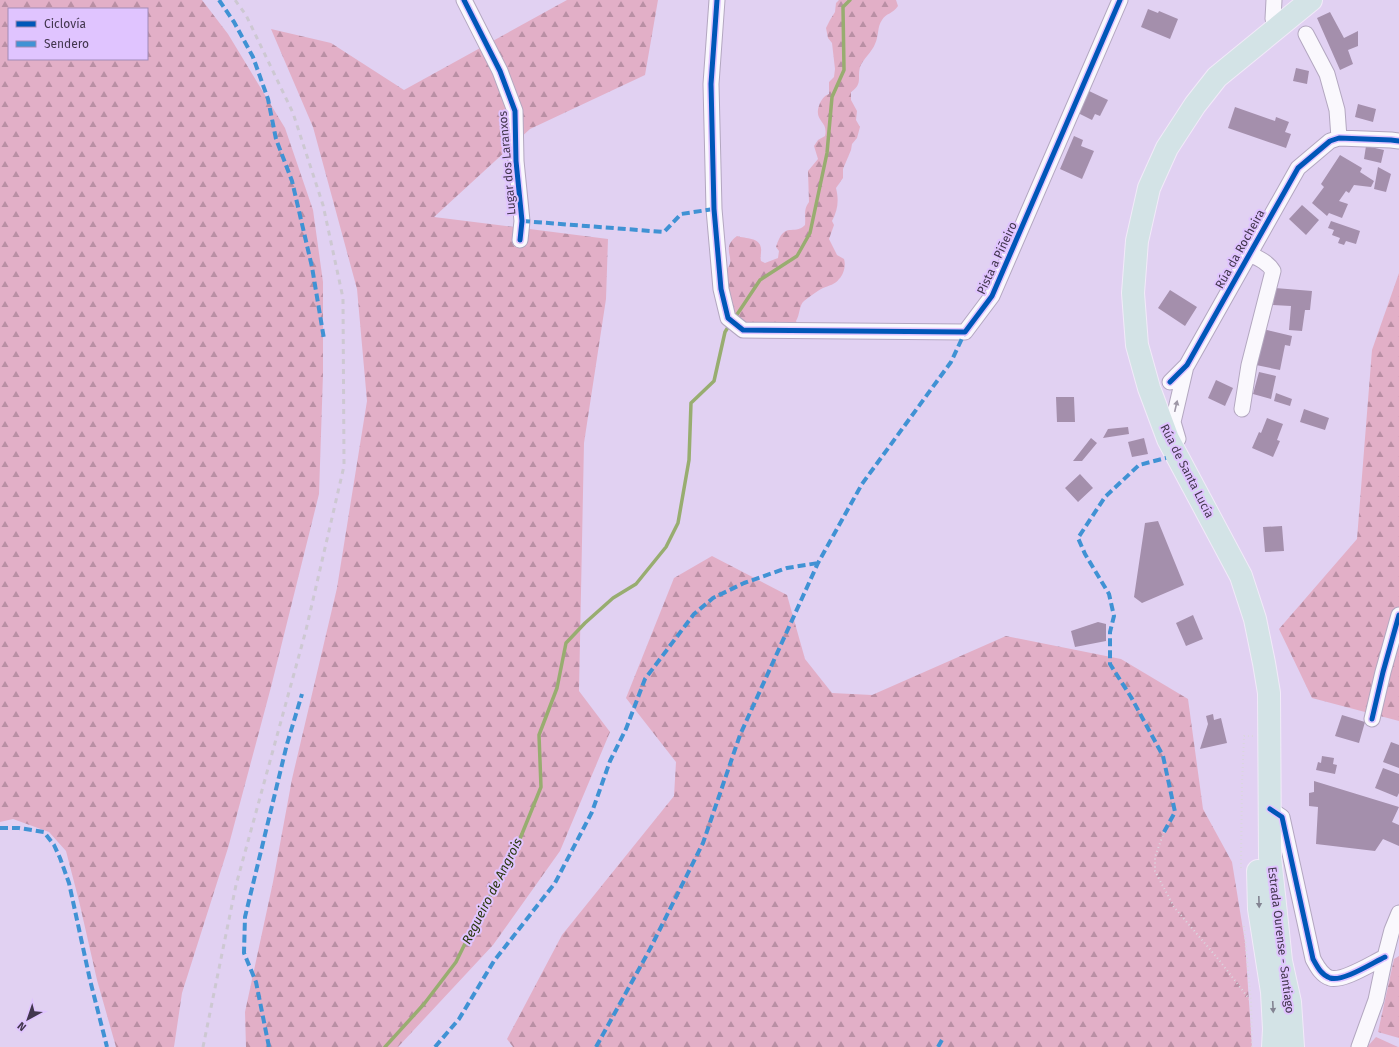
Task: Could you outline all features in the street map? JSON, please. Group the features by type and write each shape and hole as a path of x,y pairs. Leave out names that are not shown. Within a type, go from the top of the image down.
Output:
{"highway":[{"name":"Rúa de Santa Lucía","path":"1264,808 1257,703 1250,655 1238,605 1218,559 1147,418 1133,376 1121,302 1124,240 1148,164 1178,111 1221,62 1273,9 1295,0"},
{"name":"Rúa de Santa Lucía","path":"1264,808 1269,693 1255,619 1241,576 1168,439 1149,388 1137,345 1133,293 1137,241 1150,188 1166,148 1194,105 1217,77 1311,0"},
{"name":"Estrada Ourense - Santiago","path":"1264,808 1259,908 1272,992 1274,1029 1273,1047"},
{"name":"Estrada Ourense - Santiago","path":"1264,808 1281,962 1290,1002 1293,1047"}],"street":[{"name":"Lugar dos Laranxos","path":"464,0 500,71 515,112 516,161 522,221 520,240"},
{"name":"Pista a Piñeiro","path":"715,3 711,84 714,209 721,289 733,322 743,330 965,332 992,296 1120,0"},
{"path":"1306,34 1326,74 1337,110 1339,138 1399,141"},
{"name":"Rúa da Rocheira","path":"1170,382 1187,365 1298,168 1330,141 1339,138"},
{"name":"Rúa da Rocheira","path":"1242,409 1249,365 1273,271 1264,262 1249,254"},
{"path":"1187,365 1172,422 1182,453 1222,526 1225,545"},
{"path":"1372,719 1399,615"},
{"path":"1264,808 1282,817 1314,959 1320,971 1330,978 1342,978 1385,957"},
{"path":"1358,1047 1376,1000 1392,930 1399,913"}],"path":[{"path":"1164,832 1155,857 1155,871 1174,907 1219,960 1251,1001 1252,1047"}],"green space":[{"path":"0,0 202,0 228,34 285,128 313,210 323,282 323,374 319,494 271,687 228,848 182,993 174,1047 116,1047 97,980 66,851 49,832 13,819 0,822"},
{"path":"567,0 658,0 645,75 530,129 434,217 608,239 606,299 584,443 579,691 610,732 560,851 493,945 398,1047 246,1047 245,1012 273,882 292,779 337,588 367,401 357,289 313,127 271,29 331,43 404,90"},
{"path":"839,0 896,0 898,6 894,11 885,16 880,23 875,44 860,67 859,81 855,89 851,92 851,100 857,111 856,120 860,127 857,138 852,144 843,169 843,178 836,188 836,213 832,221 834,225 829,239 837,255 844,259 844,269 841,277 836,282 818,291 802,303 796,321 798,327 751,327 730,316 724,272 730,263 729,246 737,236 757,241 761,247 761,261 765,263 778,258 779,251 776,247 783,233 789,230 797,230 805,225 805,210 809,202 808,171 818,159 814,146 818,140 825,136 826,131 819,118 818,109 823,98 829,94 829,82 834,77 835,69 832,43 828,38 826,28 835,12 836,3"},
{"path":"1399,273 1399,721 1312,698 1279,629 1357,539 1372,350"},
{"path":"712,556 787,595 805,659 832,693 872,695 1006,636 1121,659 1188,699 1203,809 1232,862 1245,942 1252,1047 513,1047 507,1039 562,935 674,796 676,762 626,698 674,578"},
{"path":"1399,956 1399,1038 1378,1032 1394,959"},
{"path":"1376,1037 1398,1047 1367,1047"}],"building":[{"path":"1148,9 1158,13 1159,11 1178,19 1170,39 1141,27"},
{"path":"1330,12 1344,38 1358,31 1358,46 1348,50 1353,64 1340,70 1317,18"},
{"path":"1296,68 1309,71 1307,84 1293,81"},
{"path":"1089,91 1108,100 1100,116 1095,114 1092,120 1078,113"},
{"path":"1358,104 1376,109 1373,122 1355,117"},
{"path":"1235,107 1275,121 1276,117 1289,122 1285,132 1291,134 1286,148 1228,128"},
{"path":"1074,136 1083,140 1081,146 1094,151 1082,179 1060,169"},
{"path":"1366,146 1384,150 1381,163 1364,159"},
{"path":"1340,155 1362,168 1360,172 1374,181 1371,187 1354,185 1349,193 1346,191 1339,201 1348,204 1342,218 1329,213 1327,216 1312,203 1324,187 1321,184"},
{"path":"1378,167 1391,174 1386,192 1374,189"},
{"path":"1302,205 1319,220 1306,235 1289,219"},
{"path":"1331,221 1360,231 1356,244 1346,241 1344,245 1338,243 1340,238 1332,235 1334,230 1328,228"},
{"path":"1275,288 1312,291 1310,310 1305,310 1302,331 1289,330 1291,306 1273,305"},
{"path":"1170,290 1197,307 1185,326 1158,308"},
{"path":"1263,329 1292,336 1290,346 1285,345 1280,370 1256,365"},
{"path":"1259,372 1276,376 1271,399 1253,394"},
{"path":"1216,380 1233,388 1225,406 1208,398"},
{"path":"1276,393 1292,399 1290,406 1274,401"},
{"path":"1056,397 1074,397 1075,422 1057,422"},
{"path":"1304,409 1329,418 1325,430 1300,422"},
{"path":"1267,418 1283,424 1277,440 1280,441 1273,457 1252,448 1259,432 1261,433"},
{"path":"1128,427 1129,434 1103,438 1108,429"},
{"path":"1091,438 1097,443 1082,461 1073,461"},
{"path":"1144,438 1148,454 1132,457 1128,442"},
{"path":"1080,474 1093,488 1078,502 1065,488"},
{"path":"1158,521 1184,585 1142,603 1134,597 1145,523"},
{"path":"1282,526 1284,551 1265,552 1263,527"},
{"path":"1193,615 1203,639 1186,646 1176,623"},
{"path":"1098,622 1106,624 1106,641 1075,647 1071,631"},
{"path":"1213,714 1214,720 1221,718 1227,743 1200,749 1208,724 1206,716"},
{"path":"1342,715 1365,722 1359,743 1335,736"},
{"path":"1391,742 1399,745 1399,768 1383,762"},
{"path":"1322,756 1334,758 1333,764 1337,765 1335,774 1316,770 1318,762 1321,763"},
{"path":"1383,768 1399,774 1399,793 1397,797 1375,788"},
{"path":"1314,781 1399,807 1392,822 1399,825 1399,846 1383,839 1375,851 1316,844 1318,807 1309,806 1309,793 1314,792"}],"waterway":[{"name":"Regueiro de Angrois","path":"734,319 760,280 797,256 810,233 827,153 832,97 844,70 843,7 850,0"},
{"name":"Regueiro de Angrois","path":"385,1047 424,1004 456,962 479,915 513,856 541,787 539,735 557,688 566,643 585,623 613,598 636,584 666,547 678,523 689,460 691,403 714,381 725,332 730,324"}],"railway":[{"path":"203,1047 236,885 306,630 344,466 343,298 323,205 293,113 246,15 235,0"}],"marked path":[{"path":"219,0 234,22 253,57 268,99 276,139 292,181 312,267 324,339"},
{"path":"522,221 664,232 681,214 714,209"},
{"path":"596,1047 650,949 703,843 740,735 818,563 862,484 951,362 965,332"},
{"path":"1164,832 1175,812 1163,756 1131,697 1110,664 1110,632 1114,616 1109,594 1085,554 1078,538 1105,497 1139,465 1166,458"},
{"path":"435,1047 459,1019 494,961 555,883 592,812 610,761 626,729 645,679 694,614 713,598 744,583 787,568 818,563"},
{"path":"269,1047 256,982 244,953 245,917 287,744 302,694"},
{"path":"0,828 19,828 44,832 54,845 69,883 90,980 107,1047"},
{"path":"938,1047 943,1038"}],"cycle path":[{"path":"464,0 500,71 515,111 516,161 522,221 520,240"},
{"path":"717,0 711,84 714,209 721,289 728,318 743,330 965,332 992,296 1120,0"},
{"path":"1170,382 1187,365 1298,168 1330,141 1339,138 1399,141"},
{"path":"1372,719 1399,615"},
{"path":"1270,809 1282,817 1313,959 1320,970 1324,975 1330,978 1342,977 1350,975 1385,957"}]}
